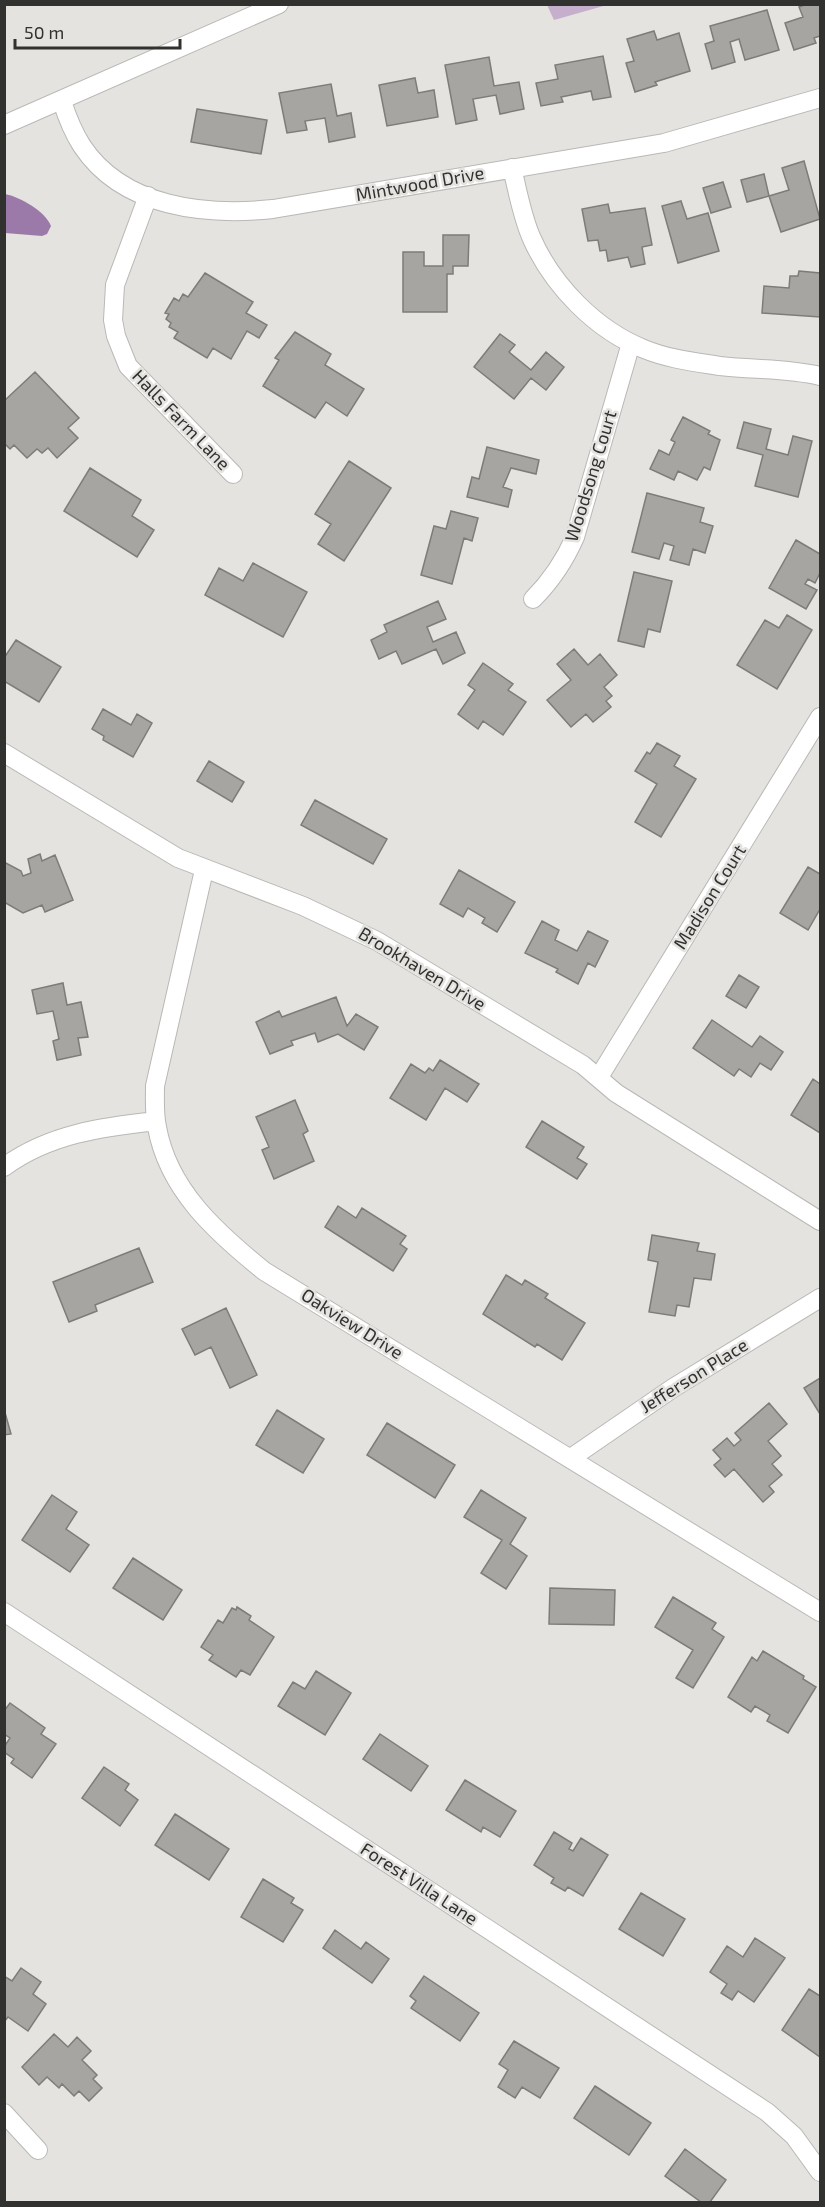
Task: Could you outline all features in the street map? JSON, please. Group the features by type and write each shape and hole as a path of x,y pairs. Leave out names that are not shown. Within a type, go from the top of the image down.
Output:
{"street":[{"path":"4,125 279,4"},
{"name":"Mintwood Drive","path":"62,100 72,129 89,155 109,175 148,196 188,209 243,212 664,143 820,98"},
{"path":"512,168 528,229 549,270 586,311 631,343 682,360 724,366 789,369 820,376"},
{"name":"Halls Farm Lane","path":"148,196 115,285 113,320 116,336 133,372 233,474"},
{"name":"Woodsong Court","path":"533,599 555,575 575,537 631,343"},
{"name":"Madison Court","path":"598,1077 820,717"},
{"name":"Brookhaven Drive","path":"4,753 178,858 204,870 303,906 377,941 583,1065 616,1093 820,1221"},
{"name":"Oakview Drive","path":"204,870 155,1086 156,1120 165,1158 177,1182 200,1213 226,1241 264,1270 820,1612"},
{"path":"4,1167 36,1148 94,1128 156,1120"},
{"name":"Jefferson Place","path":"571,1458 673,1388 820,1298"},
{"name":"Forest Villa Lane","path":"4,1612 767,2112 794,2136 820,2172"},
{"path":"4,2113 38,2150"}],"shaded area":[{"path":"547,5 607,5 554,20"},
{"path":"5,194 25,201 38,210 51,226 47,234 42,236 5,233"}],"building":[{"path":"807,4 820,4 820,36 814,38 816,43 794,50 785,23 803,17 799,7"},
{"path":"767,10 779,50 745,60 739,39 730,42 735,62 712,69 705,44 714,41 710,26"},
{"path":"654,31 657,40 679,33 690,71 655,82 657,85 635,92 626,63 634,61 627,39"},
{"path":"603,56 611,97 593,100 591,91 561,97 563,102 541,106 536,83 558,79 555,65"},
{"path":"489,57 494,86 519,82 524,109 500,114 496,95 473,99 477,120 456,124 445,65"},
{"path":"415,78 418,93 434,90 438,117 387,126 379,85"},
{"path":"331,84 337,116 351,113 355,137 329,142 325,118 305,121 307,130 287,133 279,93"},
{"path":"197,109 267,120 261,154 191,142"},
{"path":"804,161 820,219 781,232 769,196 789,190 782,168"},
{"path":"764,174 769,196 747,202 741,180"},
{"path":"723,182 731,207 711,213 703,188"},
{"path":"681,201 687,219 708,213 719,251 678,263 662,206"},
{"path":"608,204 610,213 645,208 652,245 642,247 645,264 631,267 628,257 608,261 606,250 600,251 598,240 588,241 582,209"},
{"path":"443,235 469,235 468,266 453,266 453,274 447,274 447,312 403,312 403,252 424,252 424,266 443,266"},
{"path":"799,271 820,273 820,317 762,313 764,286 789,288 790,276 798,276"},
{"path":"205,273 253,302 246,313 267,325 259,338 247,331 231,359 213,348 207,358 174,338 178,332 169,327 171,323 166,319 169,314 165,313 174,298 179,301 183,294 188,297"},
{"path":"295,332 331,354 325,365 364,389 347,416 326,402 315,418 263,386 279,360 275,358"},
{"path":"500,334 515,345 509,352 531,370 546,352 564,367 546,390 531,378 514,399 474,367"},
{"path":"35,372 79,418 68,428 78,438 57,458 48,448 42,453 37,449 27,458 14,445 10,449 4,443 4,401"},
{"path":"683,417 710,431 708,434 720,440 710,470 704,467 697,480 678,471 674,480 650,469 659,450 669,455 675,442 671,440"},
{"path":"744,422 771,429 766,449 788,455 793,436 812,441 798,497 755,486 763,455 737,448"},
{"path":"487,447 539,460 536,474 511,468 503,487 512,490 508,507 467,497 472,477 479,479"},
{"path":"349,461 391,488 344,561 318,544 331,524 315,514"},
{"path":"90,468 141,500 132,516 154,530 137,557 64,511"},
{"path":"647,493 704,508 700,522 713,526 705,553 693,549 689,565 670,560 674,546 664,543 659,559 632,552"},
{"path":"451,511 478,518 472,541 464,538 452,584 421,575 434,526 446,529"},
{"path":"796,540 820,554 820,573 815,583 808,579 805,584 817,590 806,609 769,588"},
{"path":"253,563 307,592 283,637 205,595 219,568 243,581"},
{"path":"634,572 672,581 660,632 648,629 644,647 618,641"},
{"path":"438,601 446,619 427,627 433,642 456,632 465,653 443,664 436,649 402,664 396,651 379,659 371,640 387,632 384,625"},
{"path":"787,615 812,630 777,689 737,665 765,620 779,628"},
{"path":"16,640 61,667 39,702 4,681 4,658"},
{"path":"574,649 588,665 600,654 617,675 604,687 612,696 606,701 611,707 593,722 586,714 571,727 547,700 571,680 557,664"},
{"path":"483,663 513,684 508,690 526,702 503,735 483,721 478,729 458,714 475,690 468,685"},
{"path":"103,709 131,725 137,714 152,723 133,757 103,740 104,736 92,729"},
{"path":"657,743 680,756 674,766 696,779 661,837 635,822 657,784 635,771 647,752 650,754"},
{"path":"209,761 244,782 232,802 197,781"},
{"path":"315,800 387,839 373,864 301,825"},
{"path":"40,854 42,861 55,855 73,900 45,912 42,905 23,913 4,902 4,862 21,871 23,876 31,873 28,859"},
{"path":"808,867 820,874 820,909 808,930 780,913"},
{"path":"459,870 515,902 497,932 482,923 485,918 468,908 463,917 440,904"},
{"path":"542,921 559,930 555,940 577,951 588,931 608,941 595,967 588,963 578,984 556,972 558,969 525,953"},
{"path":"739,975 759,987 746,1008 726,996"},
{"path":"63,983 67,1005 81,1002 88,1037 78,1038 81,1055 57,1060 53,1041 59,1039 53,1011 37,1014 32,990"},
{"path":"336,997 347,1026 356,1014 378,1027 364,1050 338,1034 318,1042 315,1033 291,1041 293,1045 270,1054 256,1022 279,1011 282,1017"},
{"path":"712,1020 752,1047 760,1036 783,1052 771,1070 760,1063 751,1077 739,1069 734,1076 693,1048"},
{"path":"440,1060 479,1084 467,1102 445,1088 426,1120 390,1098 411,1064 425,1073 429,1068 433,1071"},
{"path":"813,1079 820,1084 820,1133 791,1115"},
{"path":"295,1100 308,1131 303,1134 314,1161 274,1179 262,1150 269,1147 256,1117"},
{"path":"542,1121 584,1147 577,1158 587,1164 577,1179 526,1147"},
{"path":"338,1206 356,1218 362,1208 406,1236 400,1244 407,1249 393,1271 325,1227"},
{"path":"652,1235 699,1243 697,1251 715,1254 711,1280 694,1278 689,1307 677,1305 675,1316 649,1312 658,1262 648,1260"},
{"path":"139,1248 153,1282 95,1305 97,1311 69,1322 53,1282"},
{"path":"506,1275 522,1285 525,1280 548,1294 545,1298 585,1323 562,1360 537,1344 535,1347 483,1314"},
{"path":"226,1308 257,1375 230,1388 211,1347 195,1355 182,1329"},
{"path":"820,1378 820,1414 804,1388"},
{"path":"769,1403 787,1424 768,1441 781,1456 772,1464 782,1475 769,1486 774,1492 763,1502 734,1469 725,1477 714,1465 721,1459 713,1450 727,1438 734,1446 741,1440 735,1433"},
{"path":"4,1409 11,1434 4,1435"},
{"path":"277,1410 324,1439 303,1473 256,1445"},
{"path":"387,1423 455,1465 435,1498 367,1455"},
{"path":"481,1490 526,1518 510,1544 527,1556 506,1589 481,1573 502,1540 464,1517"},
{"path":"52,1495 77,1512 66,1529 89,1545 70,1572 22,1540"},
{"path":"133,1558 182,1590 163,1620 113,1588"},
{"path":"550,1588 615,1590 614,1625 549,1624"},
{"path":"673,1597 716,1623 712,1629 724,1637 693,1688 676,1678 693,1650 655,1627"},
{"path":"237,1607 251,1616 249,1620 274,1637 250,1675 241,1670 236,1677 209,1660 213,1655 201,1647 218,1620 223,1623 232,1608 236,1610"},
{"path":"763,1651 804,1676 803,1679 816,1687 788,1733 767,1721 770,1715 755,1706 751,1712 728,1697 752,1657 757,1661"},
{"path":"316,1671 351,1693 325,1735 278,1706 293,1682 305,1689"},
{"path":"10,1703 45,1728 41,1734 56,1744 32,1778 11,1763 14,1759 4,1752 4,1747 10,1738 4,1734 4,1711"},
{"path":"380,1734 428,1766 411,1791 363,1759"},
{"path":"104,1767 129,1784 125,1790 138,1800 120,1826 82,1798"},
{"path":"465,1780 516,1811 500,1837 483,1827 481,1832 446,1810"},
{"path":"175,1814 229,1849 209,1880 155,1845"},
{"path":"554,1832 572,1843 569,1849 573,1851 581,1838 608,1855 583,1896 568,1887 565,1891 551,1883 554,1878 534,1865"},
{"path":"263,1879 294,1898 291,1903 303,1910 283,1942 241,1917"},
{"path":"641,1893 685,1919 663,1956 619,1929"},
{"path":"335,1930 361,1949 366,1942 389,1959 372,1983 323,1948"},
{"path":"755,1938 785,1958 754,2002 738,1991 732,2000 721,1993 727,1984 710,1972 727,1946 743,1957"},
{"path":"21,1968 41,1982 33,1994 46,2004 28,2031 8,2017 4,2022 4,1976 12,1981"},
{"path":"424,1976 479,2013 460,2041 411,2008 416,2001 410,1996"},
{"path":"809,1989 820,1996 820,2057 782,2030"},
{"path":"54,2034 68,2047 77,2037 91,2051 82,2060 97,2075 93,2079 102,2088 89,2101 79,2091 74,2096 62,2084 59,2088 47,2077 39,2085 22,2067"},
{"path":"514,2041 559,2068 540,2098 522,2087 515,2098 498,2087 508,2070 499,2064"},
{"path":"595,2086 651,2123 629,2155 574,2118"},
{"path":"685,2149 726,2180 710,2202 701,2202 665,2176"}]}
